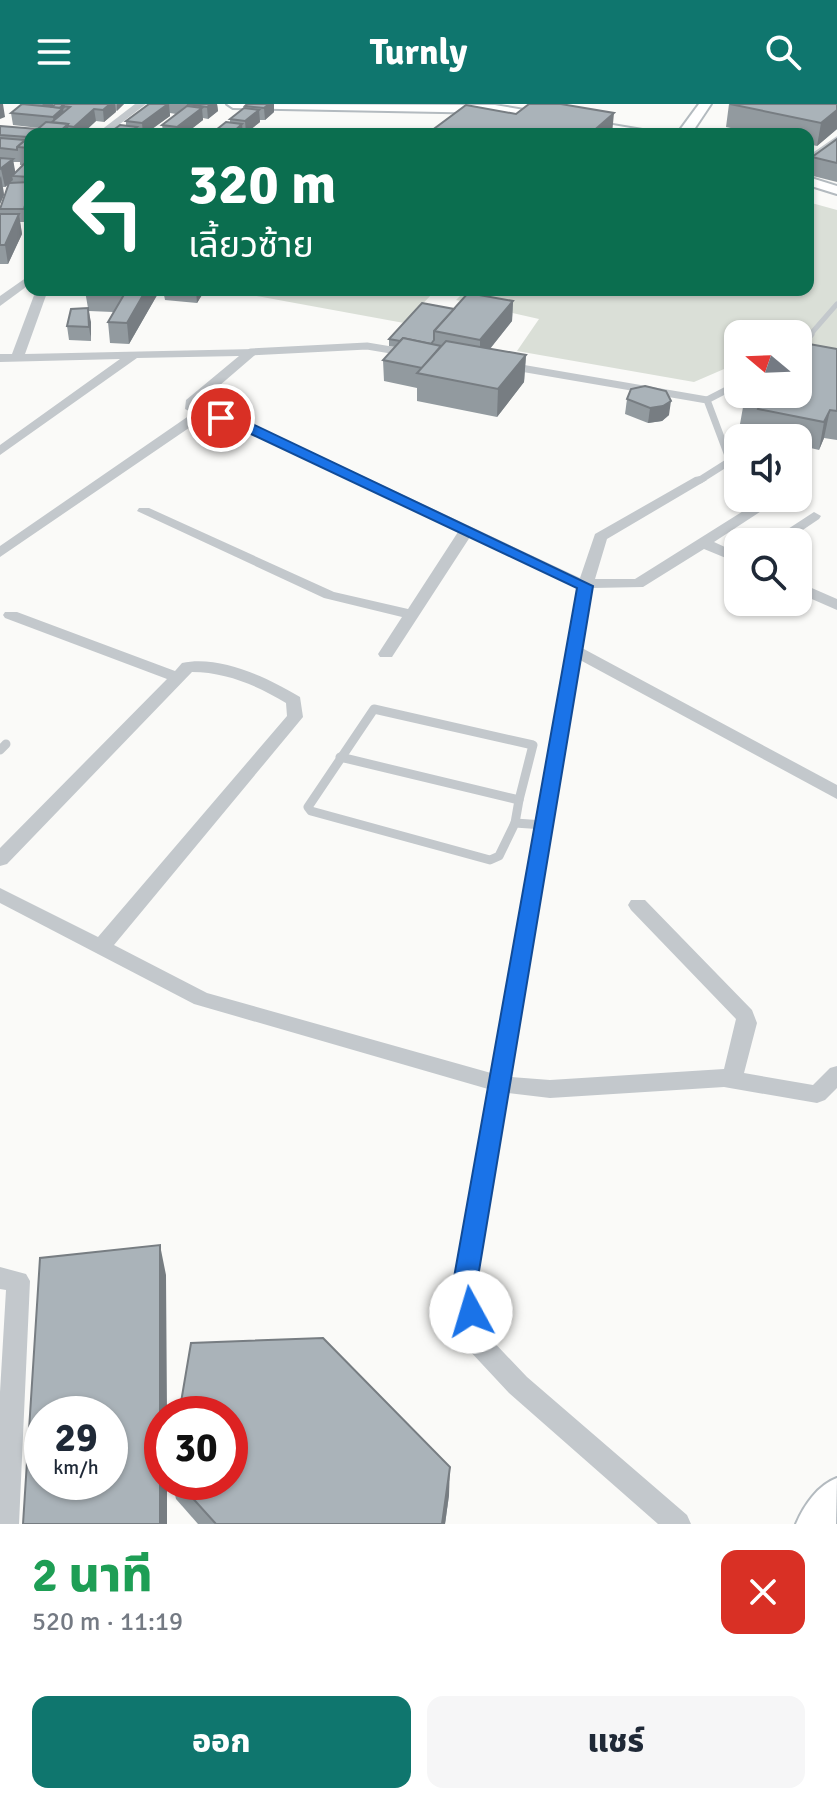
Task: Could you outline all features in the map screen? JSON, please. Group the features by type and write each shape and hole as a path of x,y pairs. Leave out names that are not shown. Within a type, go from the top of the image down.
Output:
{"street":[{"path":"109,128 141,104"},
{"path":"233,104 495,109 620,128"},
{"path":"688,128 705,104"},
{"path":"814,183 837,190"},
{"path":"0,302 6,291 24,281"},
{"path":"39,296 8,358 251,352"},
{"path":"251,352 191,403 192,409 239,423 585,584 638,584 752,512"},
{"path":"0,451 132,356"},
{"path":"0,553 202,413"},
{"path":"678,1524 518,1385 477,1341 465,1283 585,584 600,537 700,480"},
{"path":"144,511 329,595 410,614"},
{"path":"796,528 814,516"},
{"path":"386,654 467,530"},
{"path":"704,543 724,552"},
{"path":"812,593 837,605"},
{"path":"11,615 177,677"},
{"path":"574,650 837,793"},
{"path":"0,859 188,667 204,666 277,690 294,701 295,717 101,947"},
{"path":"0,895 201,999 500,1084 550,1089 732,1079 817,1094 837,1074"},
{"path":"638,905 745,1016 747,1023 732,1079"},
{"path":"0,1278 18,1281 4,1476 6,1524"},
{"path":"814,1524 837,1495"}],"lane":[{"path":"814,155 837,139"},
{"path":"812,332 837,304"},
{"path":"251,352 367,346 413,354"},
{"path":"510,366 707,400 724,391"},
{"path":"700,480 730,461 707,400"},
{"path":"374,709 524,742 534,748 519,800 515,823 499,856 490,860 311,811 308,807 374,709"},
{"path":"340,757 519,800"},
{"path":"515,823 544,825"}],"shaded area":[{"path":"814,204 837,210 837,363 812,358 812,320 724,320 724,369 694,382 517,351 539,319 456,300 460,296 814,296"},
{"path":"257,296 430,296 404,323"}],"building":[{"path":"22,104 63,108 53,117 11,113"},
{"path":"110,104 103,110 94,109 74,127 52,122 70,107 62,106"},
{"path":"149,104 168,104 142,123 126,121"},
{"path":"269,104 264,108 245,106"},
{"path":"529,104 561,104 614,113 597,128 435,128 466,105 516,114"},
{"path":"730,104 837,104 837,110 821,123"},
{"path":"187,106 202,108 177,127 162,125"},
{"path":"244,108 259,110 245,121 230,119"},
{"path":"46,122 68,124 64,128 39,128"},
{"path":"226,122 242,124 238,128 218,128"},
{"path":"0,126 25,128 24,137 0,135"},
{"path":"0,138 24,140 17,150 0,148"},
{"path":"837,139 837,163 814,156"},
{"path":"0,158 13,159 0,169"},
{"path":"24,164 24,177 12,176"},
{"path":"24,182 24,209 0,209 9,183"},
{"path":"0,214 19,214 5,245 0,245"},
{"path":"123,296 143,296 127,323 108,322"},
{"path":"465,296 513,301 480,340 434,331"},
{"path":"422,303 454,309 434,331 431,344 403,338 400,341 389,339"},
{"path":"88,308 89,327 67,326 71,309"},
{"path":"403,338 441,346 422,368 383,360"},
{"path":"446,341 526,355 498,389 417,373"},
{"path":"812,345 837,349 837,411 830,410 824,422 758,409 812,408"},
{"path":"645,386 666,391 671,401 650,408 627,399 631,389"},
{"path":"160,1245 160,1396 144,1396 144,1500 160,1500 160,1524 23,1524 25,1500 128,1500 128,1396 31,1396 40,1258"},
{"path":"323,1338 450,1467 442,1524 216,1524 194,1500 248,1500 248,1396 182,1396 191,1343"}],"route":[{"path":"221,418 239,423 585,586 465,1283 471,1312"}]}
